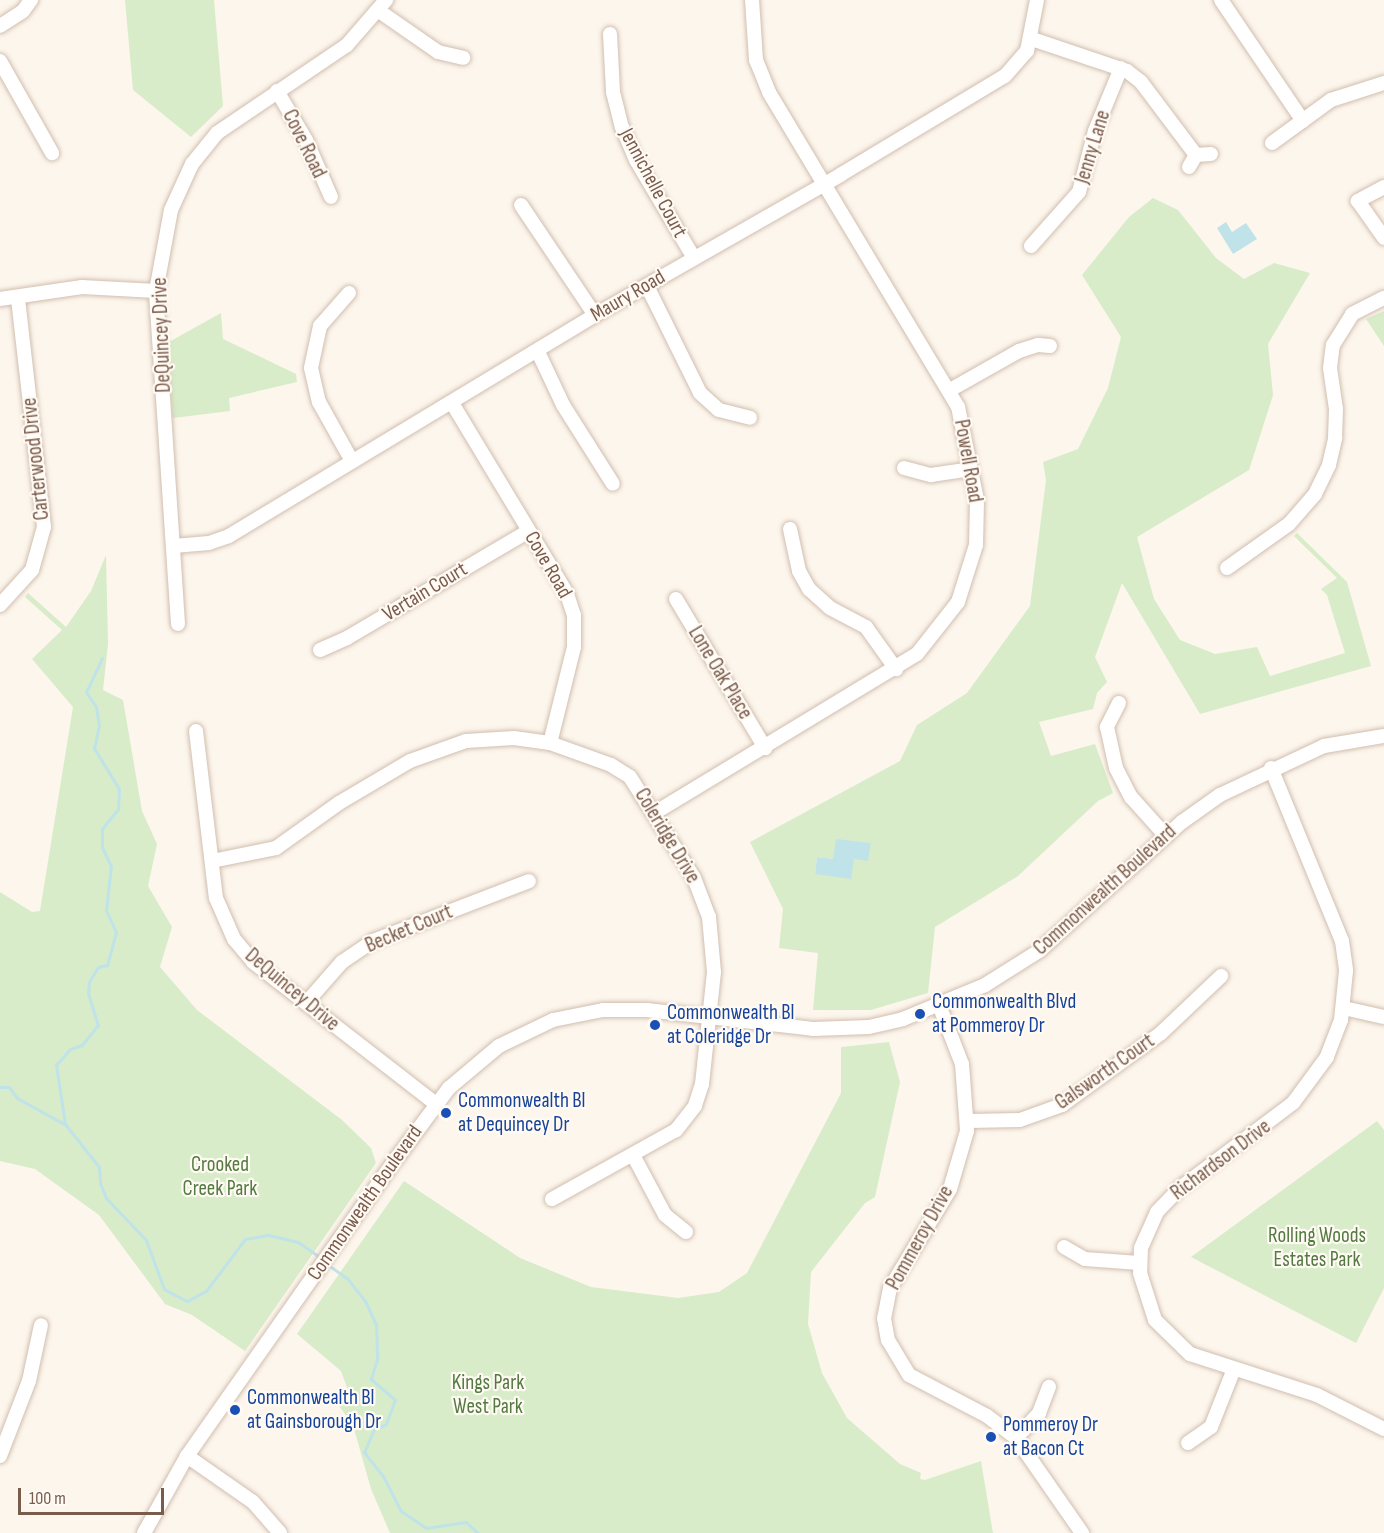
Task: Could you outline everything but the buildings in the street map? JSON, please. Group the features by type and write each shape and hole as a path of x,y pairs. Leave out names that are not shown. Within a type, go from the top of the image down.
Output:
{"street":[{"path":"0,26 23,11 31,0"},
{"name":"Powell Road","path":"656,812 896,669 935,636 954,609 968,577 978,530 965,426 950,390 762,77 754,43 752,0"},
{"name":"Maury Road","path":"174,546 209,543 229,536 538,352 595,315 1005,76 1023,57 1032,39 1037,0"},
{"path":"1221,0 1303,121"},
{"path":"383,6 438,52 463,58"},
{"name":"DeQuincey Drive","path":"178,624 156,291 171,210 192,164 228,123 347,45 383,6"},
{"name":"Jennichelle Court","path":"610,34 613,92 629,146 694,258"},
{"path":"1032,39 1121,68 1141,81 1193,161 1211,154"},
{"path":"0,61 52,153"},
{"name":"Jenny Lane","path":"1031,246 1079,192 1095,131 1121,68"},
{"path":"1272,142 1343,94 1384,83"},
{"name":"Cove Road","path":"277,91 306,140 331,197"},
{"path":"1384,187 1358,201 1384,238"},
{"path":"521,205 595,315"},
{"path":"647,286 700,393 719,410 750,418"},
{"path":"0,299 18,299 81,287 156,291"},
{"path":"349,293 320,326 311,368 319,402 352,461"},
{"path":"1227,568 1289,524 1315,494 1329,465 1335,438 1336,409 1330,368 1333,345 1352,314 1384,298"},
{"name":"Carterwood Drive","path":"0,606 32,570 44,527 18,299"},
{"path":"950,390 1019,351 1038,345 1050,346"},
{"path":"538,352 558,394 613,484"},
{"name":"Cove Road","path":"452,403 567,594 576,630 550,743"},
{"path":"904,468 932,475 971,469"},
{"path":"790,529 799,571 809,589 830,608 866,627 896,669"},
{"name":"Vertain Court","path":"320,650 347,638 529,531"},
{"name":"Lone Oak Place","path":"676,599 765,748"},
{"path":"1119,703 1107,727 1116,768 1131,797 1166,836"},
{"name":"DeQuincey Drive","path":"196,731 218,905 234,939 253,962 436,1104"},
{"name":"Commonwealth Boulevard","path":"144,1533 187,1456 436,1104 485,1055 519,1035 554,1020 621,1009 847,1029 887,1024 939,1005 1001,976 1039,951 1166,836 1220,795 1271,768 1324,746 1384,736"},
{"name":"Coleridge Drive","path":"212,861 276,848 339,803 440,747 492,737 550,743 622,771 639,785 694,878 709,917 714,958 710,1017 695,1106 676,1130 552,1199"},
{"name":"Richardson Drive","path":"1271,768 1338,924 1346,971 1344,1008 1327,1057 1304,1092 1280,1114 1168,1199 1149,1227 1139,1263 1148,1305 1165,1334 1190,1354 1317,1395 1384,1429"},
{"name":"Becket Court","path":"306,1003 342,962 373,941 529,881"},
{"name":"Galsworth Court","path":"968,1121 1020,1120 1062,1105 1161,1033 1221,976"},
{"name":"Pommeroy Drive","path":"939,1005 962,1064 968,1121 961,1160 950,1189 890,1288 885,1329 893,1353 909,1375 987,1416 1016,1438 1082,1533"},
{"path":"1344,1008 1384,1017"},
{"path":"633,1155 665,1215 686,1232"},
{"path":"1065,1247 1085,1259 1139,1263"},
{"path":"0,1456 29,1381 41,1325"},
{"path":"1188,1443 1212,1427 1234,1369"},
{"path":"1016,1438 1040,1413 1049,1387"},
{"path":"187,1456 253,1502 280,1533"}],"green space":[{"path":"125,0 214,0 223,106 191,137 133,90"},
{"path":"1153,198 1178,210 1216,258 1244,279 1274,263 1310,273 1268,344 1273,395 1249,470 1137,537 1154,599 1180,640 1215,654 1257,647 1270,676 1345,653 1327,595 1321,589 1337,578 1294,536 1297,533 1347,582 1371,666 1200,714 1122,583 1095,657 1107,682 1097,693 1093,709 1039,722 1051,756 1095,744 1113,793 1098,801 1018,876 935,927 928,993 871,1010 813,1010 818,953 779,948 783,909 750,842 900,761 917,725 967,693 1030,606 1046,480 1043,462 1078,449 1108,388 1121,337 1082,275 1129,217","holes":["871,843 854,859 815,874 817,857 833,859"]},
{"path":"1384,311 1384,346 1366,319"},
{"path":"221,313 223,339 296,374 297,382 229,398 230,411 173,418 167,343"},
{"name":"Crooked Creek Park","path":"106,555 108,644 103,690 123,700 142,811 157,844 148,886 172,927 160,967 197,1010 342,1120 371,1148 376,1163 245,1351 192,1315 165,1304 99,1215 35,1169 0,1161 0,892 32,912 40,911 73,707 32,659 62,630 25,597 28,593 66,627 91,591"},
{"name":"Kings Park West Park","path":"889,1042 900,1082 875,1197 865,1203 811,1272 808,1324 822,1373 847,1418 900,1464 921,1473 920,1479 925,1480 981,1461 993,1533 390,1533 371,1489 353,1425 339,1406 349,1393 341,1371 297,1334 404,1181 520,1258 591,1287 678,1298 719,1292 747,1273 841,1093 841,1047"},
{"name":"Rolling Woods Estates Park","path":"1377,1121 1384,1130 1384,1288 1356,1343 1191,1257"}],"water":[{"path":"1226,222 1232,232 1246,223 1257,239 1233,254 1217,228"},
{"path":"836,839 871,843 868,861 854,859 851,879 815,874 817,857 833,859"}],"waterway":[{"path":"102,658 86,692 96,707 99,725 94,748 119,789 118,809 102,829 102,847 111,866 106,910 116,932 107,965 98,967 89,982 88,993 98,1025 82,1045 70,1049 56,1065 65,1124 99,1167 100,1183 106,1198 146,1240 164,1289 187,1301 206,1291 245,1239 268,1235 298,1242 318,1256"},
{"path":"0,1087 9,1087 17,1098 64,1124"},
{"path":"331,1267 347,1278 365,1301 376,1325 377,1359 371,1379 395,1400 386,1424 374,1429 364,1452 383,1476 401,1511 426,1528 466,1522 478,1533"}],"place":[{"name":"Commonwealth Blvd at Pommeroy Dr","path":"920,1014"},
{"name":"Commonwealth Bl at Coleridge Dr","path":"655,1025"},
{"name":"Commonwealth Bl at Dequincey Dr","path":"446,1113"},
{"name":"Commonwealth Bl at Gainsborough Dr","path":"235,1410"},
{"name":"Pommeroy Dr at Bacon Ct","path":"991,1437"}]}
